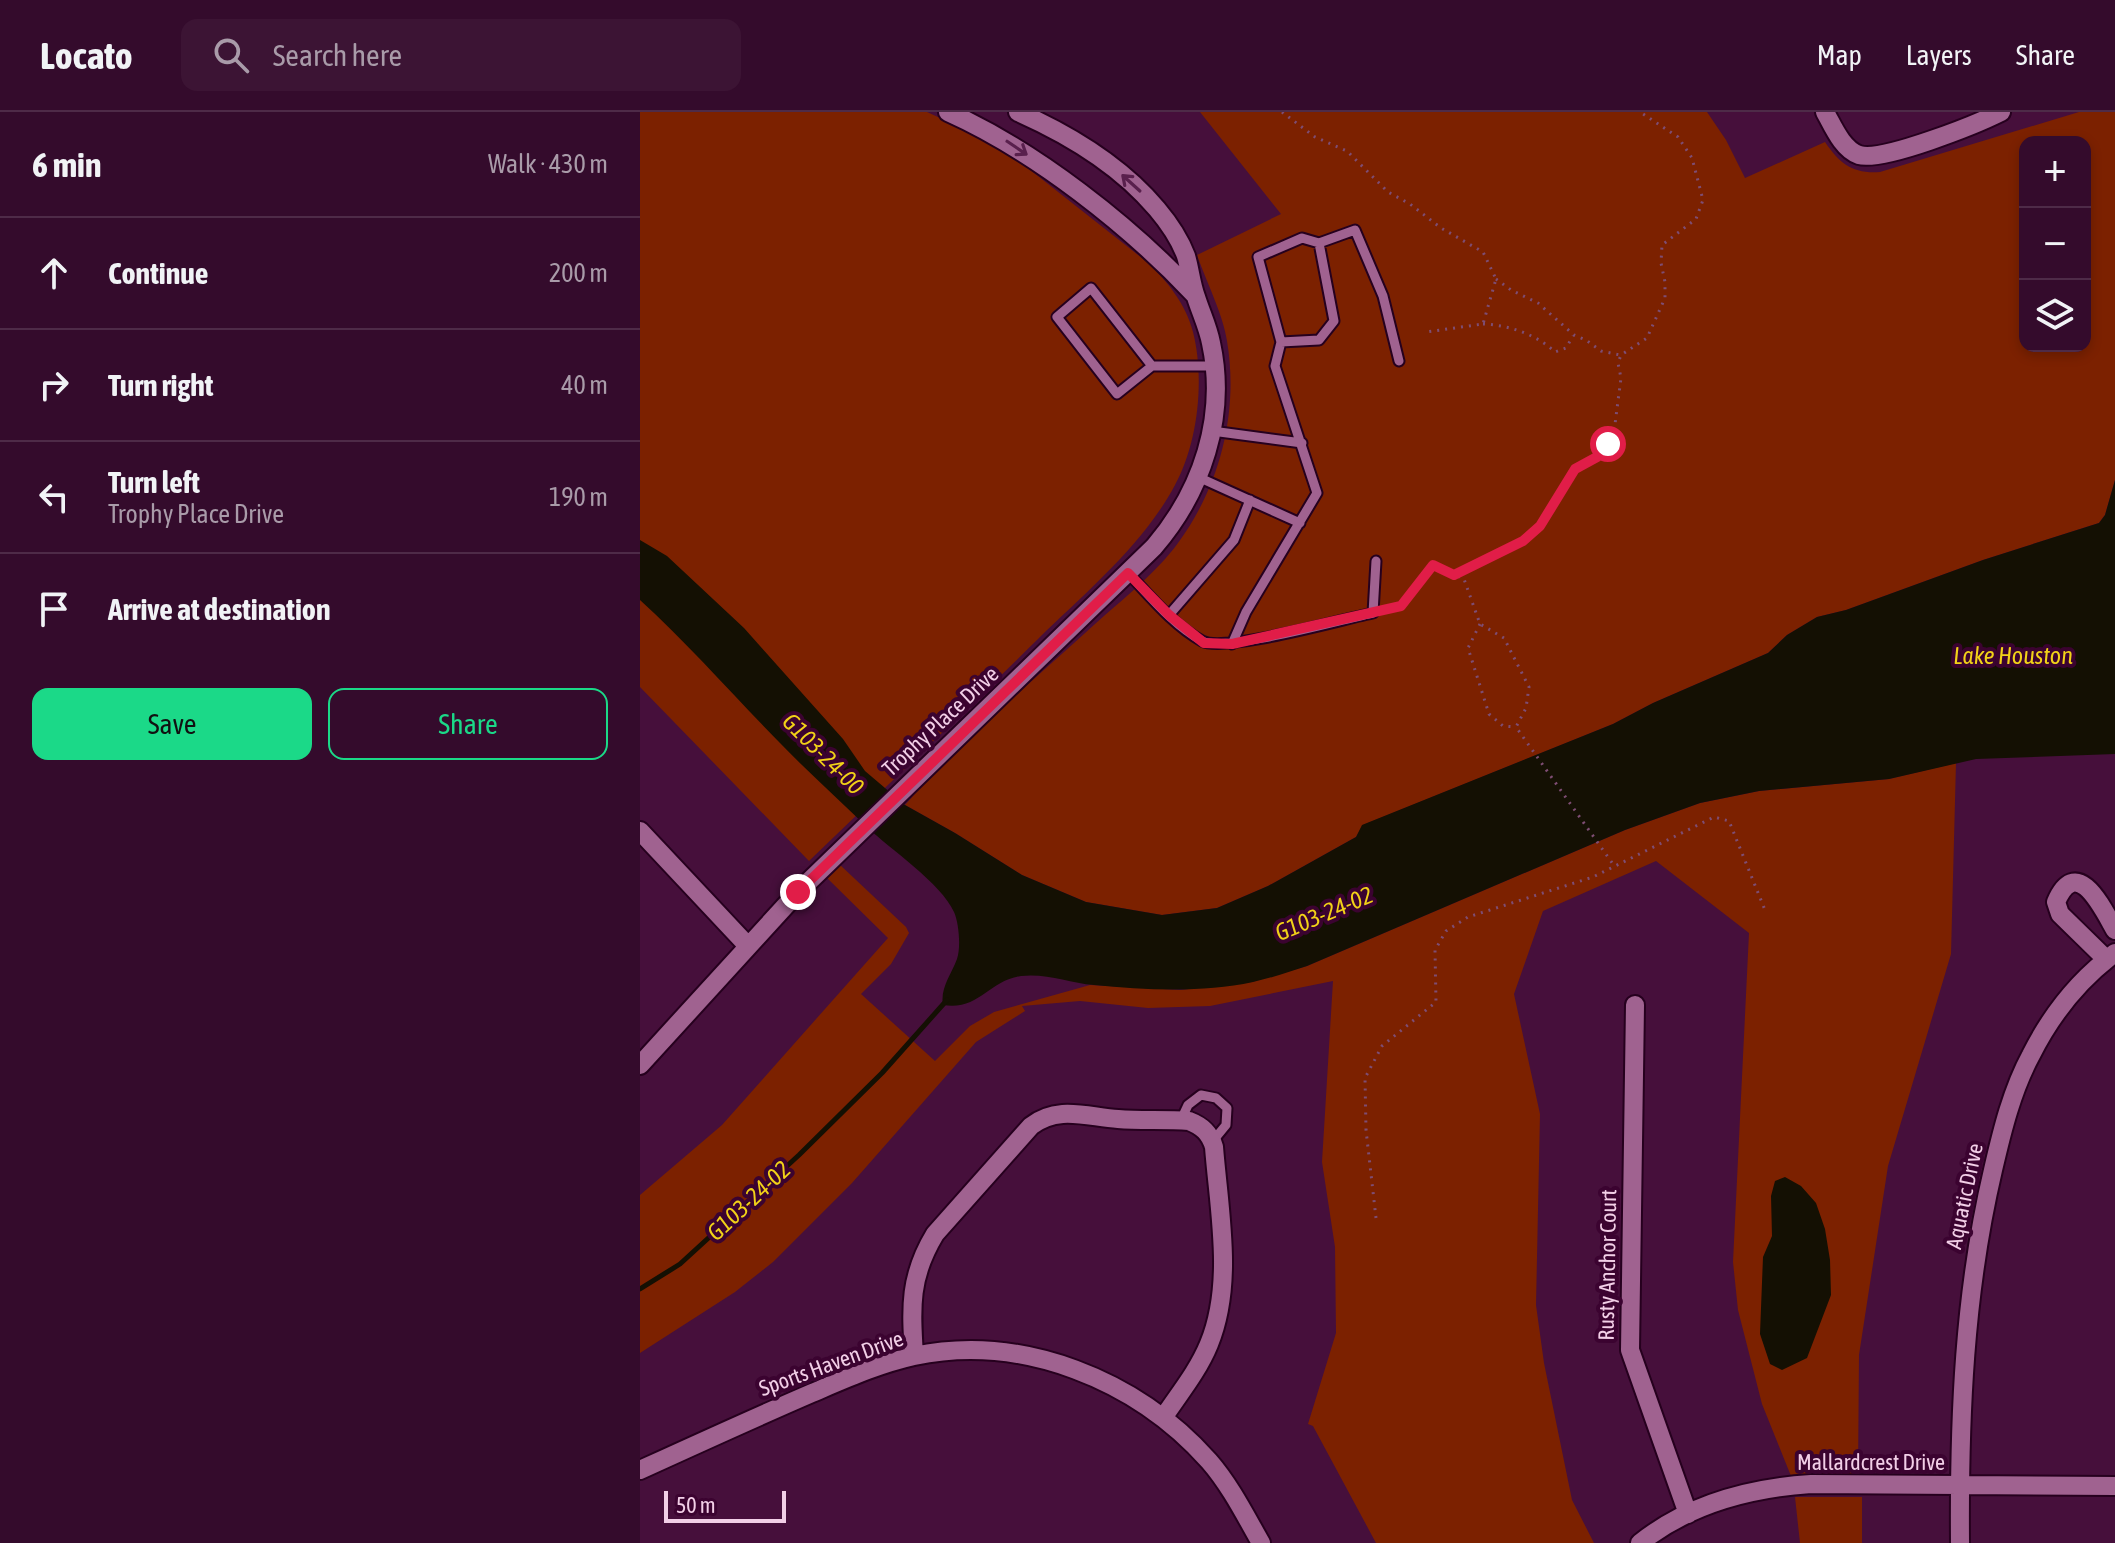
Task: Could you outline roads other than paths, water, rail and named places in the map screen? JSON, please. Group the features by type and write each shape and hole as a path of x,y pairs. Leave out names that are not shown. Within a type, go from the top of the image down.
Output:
{"street":[{"path":"948,112 1023,152 1131,235 1164,263 1196,297"},
{"name":"Trophy Place Drive","path":"640,1065 747,945 840,850 1007,692 1171,528 1198,477 1212,431 1214,366 1212,345 1185,253 1157,210 1128,180 1086,147 1018,112"},
{"path":"1825,112 1848,149 1861,156 1878,155 1941,136 2001,112"},
{"path":"1131,235 1157,210"},
{"path":"640,831 747,945"},
{"path":"2110,956 2060,914 2056,902 2061,891 2070,884 2084,885 2093,891 2115,930"},
{"name":"Aquatic Drive","path":"1960,1543 1961,1394 1967,1320 1978,1242 1999,1146 2013,1095 2031,1055 2068,998 2110,956"},
{"name":"Rusty Anchor Court","path":"1635,1005 1630,1350 1688,1514"},
{"path":"914,1356 911,1296 923,1254 935,1234 1031,1126 1043,1117 1077,1113 1118,1119 1181,1120 1198,1124 1209,1134 1212,1142 1223,1261 1218,1314 1205,1352 1163,1418"},
{"name":"Sports Haven Drive","path":"640,1470 852,1376 914,1356 965,1351 1006,1353 1085,1372 1163,1418 1211,1464 1261,1543"},
{"name":"Mallardcrest Drive","path":"1640,1543 1688,1514 1734,1496 1776,1486 2115,1486"}],"lane":[{"path":"1232,644 1246,612 1317,493 1275,366 1281,342 1258,257 1302,238 1319,243 1355,230 1383,296 1399,361"},
{"path":"1281,342 1319,340 1334,321 1319,243"},
{"path":"1152,366 1091,288 1057,317 1117,394 1152,366 1214,366"},
{"path":"1212,431 1302,443"},
{"path":"1198,477 1300,523"},
{"path":"1169,615 1234,540 1250,500"},
{"path":"1128,573 1169,615 1204,643 1232,644 1373,613 1376,561"},
{"path":"1181,1120 1188,1105 1201,1095 1216,1098 1227,1108 1226,1125 1212,1142"}],"water":[{"name":"Lake Houston","path":"2115,480 2115,754 1976,759 1889,779 1759,791 1700,803 1625,830 1307,966 1253,982 1214,988 1134,988 1021,976 1000,983 966,1004 943,1005 945,987 959,949 957,922 948,901 927,878 867,827 801,764 640,600 640,540 667,556 744,628 843,739 865,771 905,805 1022,875 1086,902 1162,915 1217,908 1268,886 1356,837 1362,825 1613,724 1653,703 1768,653 1787,635 1817,617 1846,610 1983,560 2099,523 2105,515"},
{"path":"1785,1177 1801,1186 1816,1203 1825,1229 1831,1295 1807,1358 1782,1370 1770,1364 1760,1334 1763,1257 1772,1236 1771,1196 1775,1181"}],"waterway":[{"name":"G103-24-02","path":"640,1289 680,1264 799,1155 882,1073 947,1000"}],"water label":[{"name":"G103-24-00","path":"823,754"}]}
